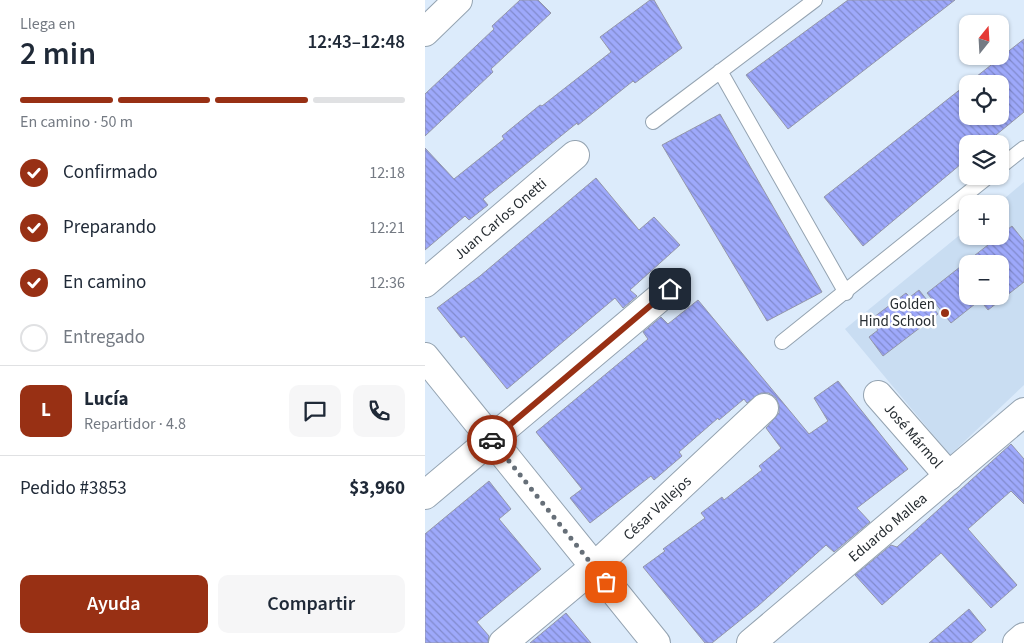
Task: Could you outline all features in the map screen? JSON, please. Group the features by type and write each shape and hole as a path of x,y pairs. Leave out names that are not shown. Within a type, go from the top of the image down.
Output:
{"street":[{"path":"425,32 458,0"},
{"name":"Juan Carlos Onetti","path":"425,283 575,156"},
{"path":"425,495 670,289"},
{"path":"425,358 655,643"},
{"name":"José Mármol","path":"878,395 949,476"},
{"name":"César Vallejos","path":"503,643 594,567 764,408"},
{"name":"Eduardo Mallea","path":"751,643 1024,412"},
{"path":"1017,643 1024,637"}],"lane":[{"path":"653,122 815,0"},
{"path":"720,72 846,293"},
{"path":"1009,160 1024,148"},
{"path":"782,342 846,293 978,185"}],"shaded area":[{"name":"Golden Hind School","path":"1024,182 1024,385 950,455 845,329 959,236 959,245 1009,245 1009,195"}],"building":[{"path":"520,0 538,0 551,13 491,69 493,72 425,136 425,94 494,29 492,26"},
{"path":"650,0 654,0 682,48 635,83 633,81 578,125 577,123 483,199 488,205 469,220 465,216 425,250 425,148 454,179 504,139 502,136 540,105 542,106 611,52 600,37"},
{"path":"848,0 955,0 788,129 746,75"},
{"path":"1024,39 1024,112 1009,124 1009,75 978,75 991,65 1009,65 1009,51"},
{"path":"959,90 959,125 1008,125 996,135 959,135 959,166 863,246 824,197"},
{"path":"720,114 822,292 767,321 662,145"},
{"path":"596,178 639,230 654,217 680,245 630,290 637,296 623,308 615,298 507,389 464,336 461,338 437,308 480,276"},
{"path":"1012,226 1024,241 1024,282 1009,294 1009,255 975,255 988,245 1009,245 1009,228"},
{"path":"959,268 959,305 974,305 951,323 927,293"},
{"path":"919,290 938,314 883,356 869,337 878,330 870,320 906,293 910,297"},
{"path":"698,300 809,434 828,421 814,398 838,381 908,469 857,508 870,522 834,552 826,545 758,606 712,643 705,643 643,567 665,551 663,549 705,518 701,513 722,497 724,500 762,470 759,466 781,448 766,428 779,413 779,405 776,398 769,393 761,393 747,403 744,399 719,420 718,418 679,452 682,456 654,480 651,476 590,523 570,498 582,489 536,432 648,339 643,332 661,317 668,324"},
{"path":"984,305 994,305 988,310"},
{"path":"1011,444 1024,459 1024,504 1011,491 968,529 1017,585 991,608 941,553 882,605 855,575 891,545 897,547"},
{"path":"489,481 511,509 499,519 541,569 477,622 489,636 488,643 425,643 425,534"},
{"path":"969,609 986,630 971,643 929,643"},
{"path":"566,613 591,643 530,643"}],"way so far":[{"path":"492,440 606,582"}],"place":[{"name":"Golden Hind School","path":"945,313"}],"route":[{"path":"492,440 670,289"}]}
